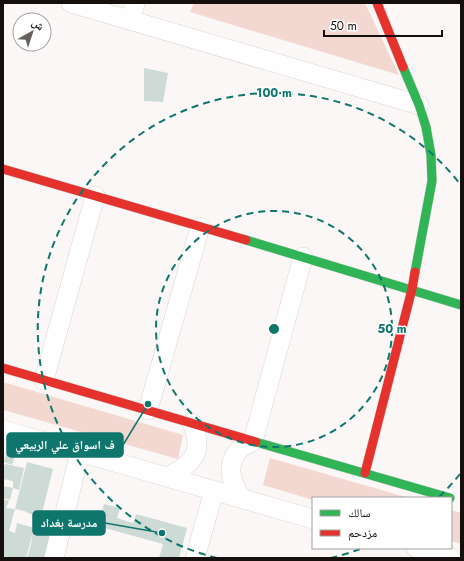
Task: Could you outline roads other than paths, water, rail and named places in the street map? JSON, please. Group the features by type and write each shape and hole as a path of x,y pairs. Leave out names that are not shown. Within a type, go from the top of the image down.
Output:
{"street":[{"path":"70,3 133,12 420,105"},
{"path":"365,473 412,290 432,181 431,155 420,105 376,3"},
{"path":"3,169 461,304"},
{"path":"44,380 95,196"},
{"path":"148,410 200,227"},
{"path":"241,498 231,477 231,466 235,455 243,447 253,441 303,257"},
{"path":"3,368 447,497"},
{"path":"167,477 188,465 194,455 198,444 192,423"},
{"path":"3,430 312,519"},
{"path":"54,558 80,452"},
{"path":"194,558 214,490"},
{"path":"420,549 451,558"}],"place":[{"name":"ف اسواق علي الربيعي","path":"148,404"},
{"name":"مدرسة بغداد","path":"162,533"}]}
